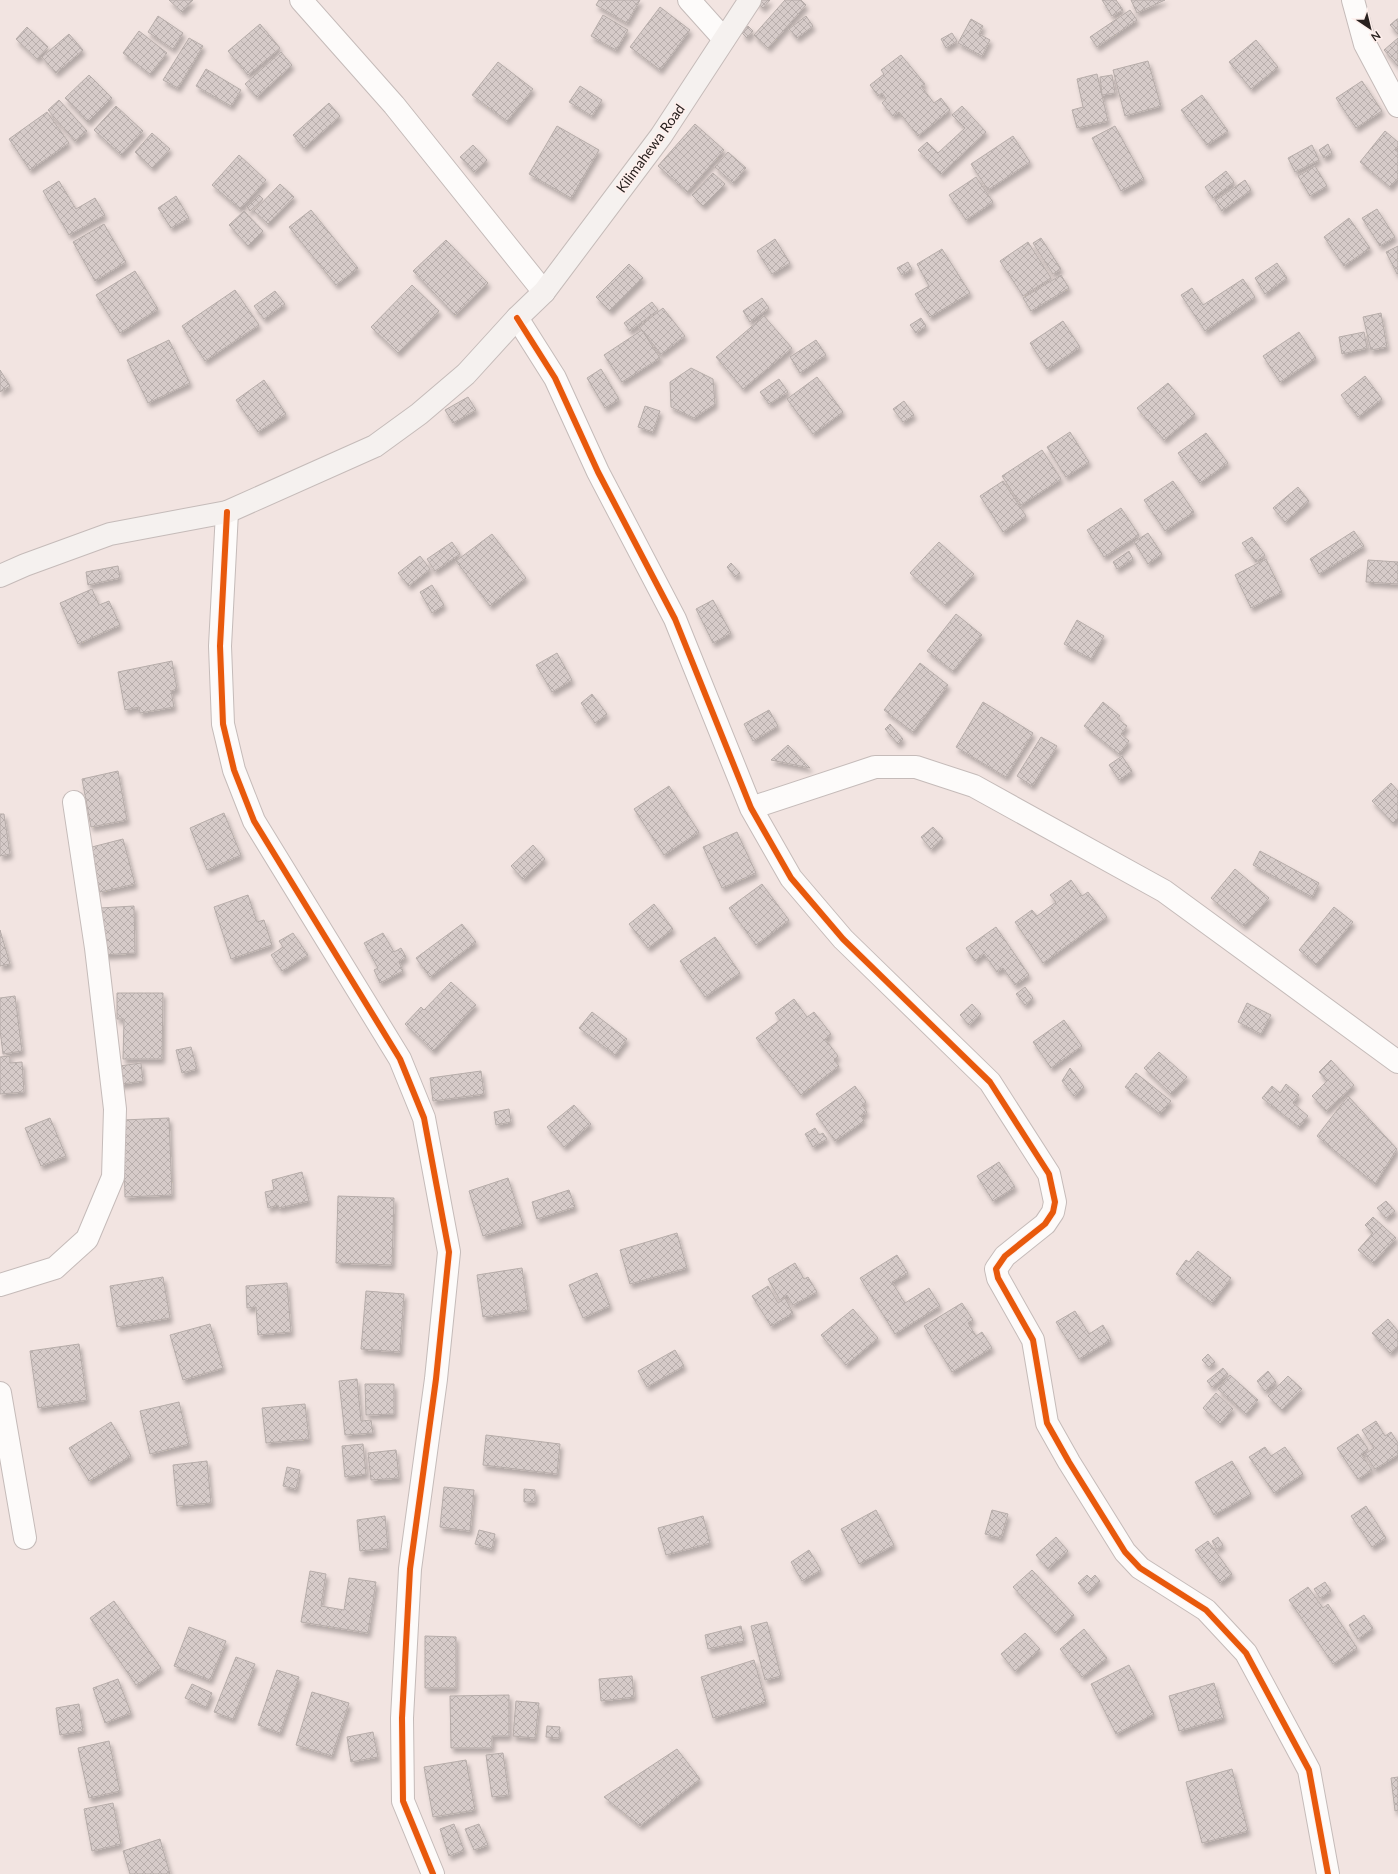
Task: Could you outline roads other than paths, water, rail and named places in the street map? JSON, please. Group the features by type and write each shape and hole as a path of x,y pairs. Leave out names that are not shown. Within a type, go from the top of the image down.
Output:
{"street":[{"path":"301,0 394,105 544,292"},
{"path":"689,0 724,39"},
{"name":"Kilimahewa Road","path":"0,576 25,565 110,534 227,512 375,446 419,414 466,374 517,318 544,292 661,136 750,0"},
{"path":"1353,0 1365,44 1398,106"},
{"path":"517,318 555,378 598,472 675,619 751,808 791,878 844,939 990,1082 1049,1174 1055,1202 1053,1212 1045,1224 1005,1256 996,1269 998,1278 1033,1340 1047,1423 1124,1552 1140,1568 1206,1610 1246,1653 1309,1770 1328,1874"},
{"path":"227,512 220,646 223,724 234,770 254,821 400,1059 424,1118 449,1252 436,1379 410,1569 402,1718 403,1801 433,1874"},
{"path":"751,808 875,767 916,767 974,786 1164,891 1398,1062"},
{"path":"0,1285 55,1268 87,1239 113,1177 115,1109 96,948 74,802"},
{"path":"0,1393 25,1538"}]}
